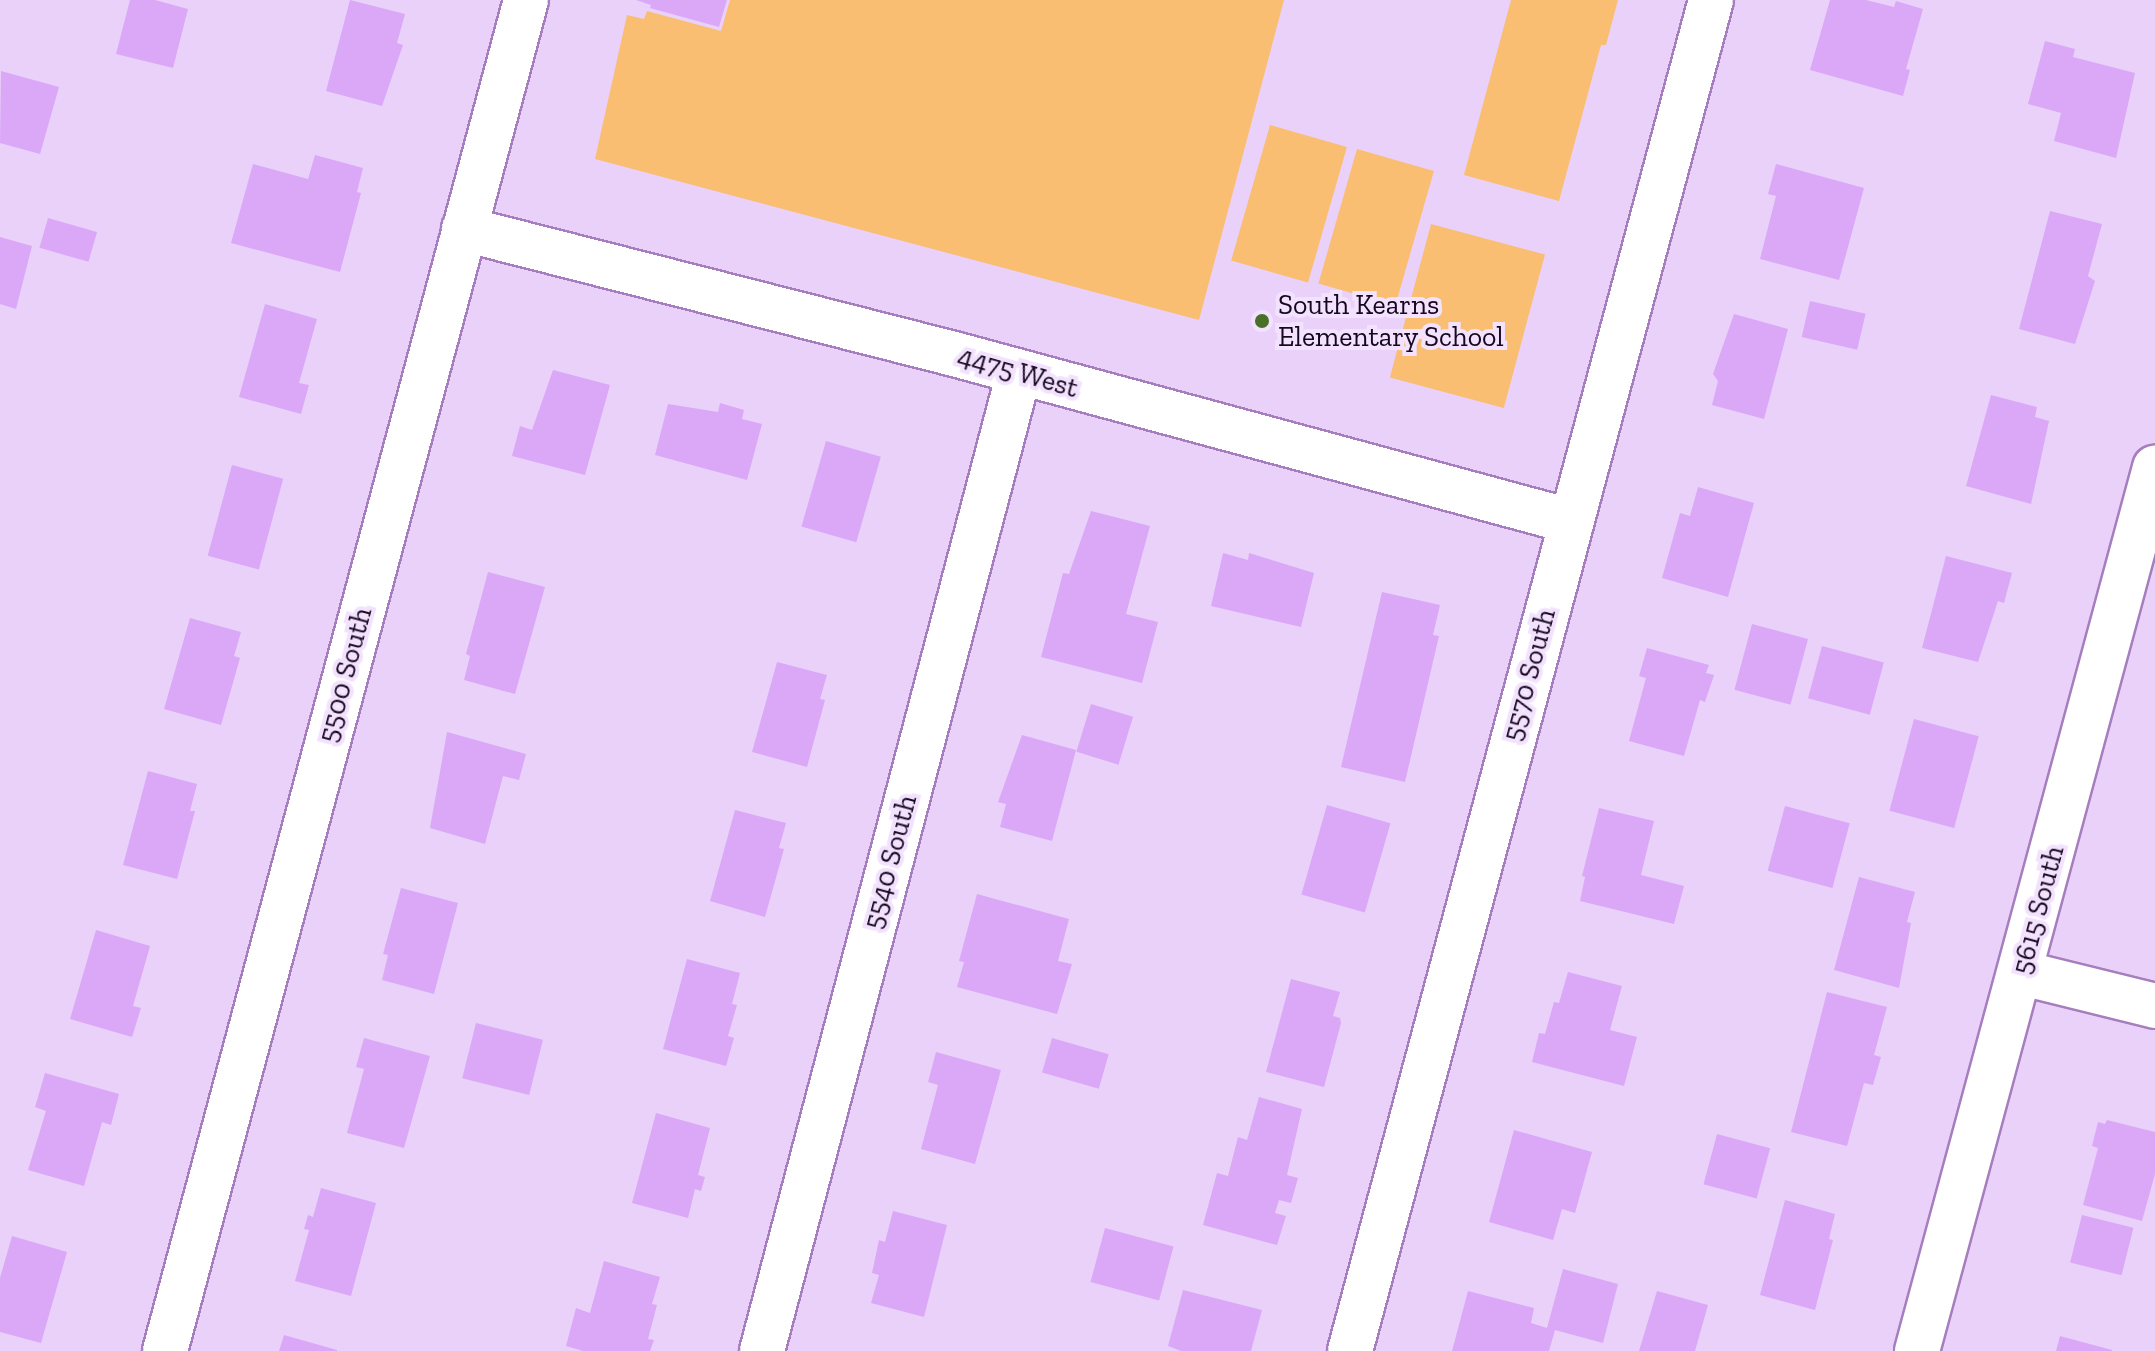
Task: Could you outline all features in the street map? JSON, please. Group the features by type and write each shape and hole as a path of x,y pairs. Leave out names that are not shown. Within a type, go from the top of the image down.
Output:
{"street":[{"name":"5500 South","path":"165,1351 526,0"},
{"name":"5570 South","path":"1350,1351 1711,0"},
{"name":"4475 West","path":"464,229 1019,373 1570,521"},
{"name":"5540 South","path":"762,1351 1019,373"},
{"name":"5615 South","path":"1917,1351 2022,973 2155,468"},
{"path":"2022,973 2155,1006"}],"shaded area":[{"path":"730,0 1284,0 1199,320 595,159 627,15 644,19 647,11 721,31"},
{"path":"1511,0 1618,0 1606,45 1601,45 1559,201 1464,175"},
{"path":"1270,125 1347,147 1308,283 1231,261"},
{"path":"1357,149 1434,171 1395,306 1318,284"},
{"path":"1431,224 1545,255 1504,408 1390,378"}],"building":[{"path":"130,0 155,0 188,9 173,68 116,54"},
{"path":"350,0 405,14 397,43 403,45 382,106 326,91"},
{"path":"636,0 727,0 719,27 650,8 651,5"},
{"path":"1830,0 1866,0 1894,7 1896,1 1923,9 1906,69 1910,70 1903,96 1810,70"},
{"path":"2045,41 2075,49 2073,57 2135,73 2116,158 2054,141 2061,113 2028,104"},
{"path":"1,71 59,87 40,154 0,143"},
{"path":"315,155 363,168 357,192 361,193 340,272 231,243 253,164 308,179"},
{"path":"1776,164 1864,188 1839,280 1760,259 1776,196 1768,194"},
{"path":"2050,211 2102,224 2088,276 2095,281 2075,344 2019,329"},
{"path":"48,218 97,232 88,262 39,248"},
{"path":"0,237 32,246 16,309 0,304"},
{"path":"1810,301 1866,314 1857,350 1802,337"},
{"path":"265,304 317,319 299,383 309,385 301,414 239,397"},
{"path":"1734,314 1788,329 1764,419 1712,405 1718,381 1713,374"},
{"path":"553,370 610,385 585,475 512,456 520,426 532,430"},
{"path":"1991,395 2037,407 2035,417 2049,421 2031,504 1966,486"},
{"path":"720,403 744,410 742,419 762,424 747,480 655,455 668,404 718,412"},
{"path":"826,441 881,457 856,542 801,527"},
{"path":"232,465 283,479 259,570 208,556"},
{"path":"1698,487 1754,503 1728,597 1662,578 1680,513 1690,516"},
{"path":"1091,511 1150,526 1126,614 1158,622 1142,683 1041,657 1063,573 1069,574"},
{"path":"1223,553 1248,560 1249,553 1314,573 1301,627 1211,606"},
{"path":"1946,556 2012,573 2004,603 1998,601 1978,662 1922,648"},
{"path":"488,572 545,587 515,694 464,680 470,656 466,654"},
{"path":"1382,592 1440,605 1433,635 1439,636 1405,782 1341,767"},
{"path":"190,618 241,632 234,656 240,658 221,725 164,709"},
{"path":"1752,624 1808,639 1790,705 1734,690"},
{"path":"1822,646 1884,663 1870,715 1808,698"},
{"path":"1647,648 1709,665 1706,673 1714,675 1705,702 1700,700 1684,756 1629,741 1646,678 1639,676"},
{"path":"777,662 827,675 820,699 825,700 807,767 752,752"},
{"path":"1091,704 1133,717 1118,765 1076,752"},
{"path":"1914,719 1979,736 1954,828 1889,811"},
{"path":"447,732 526,754 519,780 503,776 485,844 430,828"},
{"path":"1022,735 1076,750 1052,841 1000,827 1006,804 998,802"},
{"path":"148,771 197,784 190,811 195,811 177,879 123,865"},
{"path":"1327,805 1390,823 1365,913 1301,894"},
{"path":"1785,806 1850,823 1832,888 1768,871"},
{"path":"1599,808 1654,821 1641,875 1684,886 1674,924 1580,901 1585,877 1582,876"},
{"path":"735,810 786,823 779,848 784,849 765,917 710,901"},
{"path":"1859,877 1915,892 1907,922 1911,923 1899,988 1834,970"},
{"path":"401,888 458,903 434,994 382,980 388,955 383,954"},
{"path":"977,894 1069,919 1058,961 1072,964 1057,1014 957,987 964,962 959,961"},
{"path":"96,930 150,946 133,1006 141,1008 132,1037 70,1019"},
{"path":"687,959 740,973 732,1004 737,1005 728,1036 734,1038 726,1066 663,1049"},
{"path":"1568,972 1622,986 1610,1030 1637,1037 1624,1086 1532,1062 1539,1033 1545,1034 1554,1002 1559,1003"},
{"path":"1291,979 1340,992 1333,1016 1340,1018 1341,1023 1324,1087 1266,1072"},
{"path":"1827,992 1887,1007 1874,1055 1881,1057 1873,1085 1864,1083 1847,1146 1791,1132"},
{"path":"476,1023 543,1040 529,1095 462,1078"},
{"path":"364,1038 430,1056 404,1148 347,1133 364,1069 356,1067"},
{"path":"1052,1038 1109,1054 1099,1089 1042,1073"},
{"path":"936,1052 1001,1070 975,1164 921,1149 938,1085 928,1082"},
{"path":"45,1073 119,1094 111,1125 102,1122 84,1186 28,1170 46,1111 35,1107"},
{"path":"1259,1097 1302,1109 1287,1175 1298,1178 1291,1203 1279,1200 1275,1213 1286,1216 1277,1245 1203,1225 1217,1173 1228,1176 1238,1137 1247,1140"},
{"path":"656,1113 710,1128 698,1175 705,1177 701,1191 695,1189 688,1218 632,1203"},
{"path":"2107,1120 2155,1132 2155,1174 2142,1221 2083,1205 2098,1148 2092,1146 2098,1122 2105,1124"},
{"path":"1514,1130 1592,1152 1575,1213 1562,1209 1553,1240 1489,1222"},
{"path":"1717,1134 1770,1148 1757,1198 1704,1184"},
{"path":"321,1188 376,1203 351,1296 295,1281 309,1230 304,1229 308,1215 313,1217"},
{"path":"1785,1200 1835,1214 1829,1239 1833,1240 1815,1310 1760,1295"},
{"path":"893,1211 947,1225 924,1317 871,1303 879,1275 872,1273 879,1240 885,1242"},
{"path":"2082,1215 2133,1228 2122,1275 2070,1263"},
{"path":"1105,1228 1174,1246 1159,1300 1091,1282"},
{"path":"12,1236 67,1252 41,1343 0,1332 0,1278"},
{"path":"604,1261 660,1277 652,1304 657,1305 648,1339 654,1340 650,1351 583,1351 566,1346 576,1308 590,1313"},
{"path":"1563,1269 1618,1284 1603,1343 1555,1330 1549,1351 1452,1351 1468,1291 1534,1308 1531,1323 1547,1328"},
{"path":"1183,1290 1262,1310 1251,1351 1181,1351 1168,1346"},
{"path":"1657,1291 1708,1305 1695,1351 1639,1351"},
{"path":"284,1335 337,1350 337,1351 279,1351"},
{"path":"2060,1336 2112,1350 2112,1351 2056,1351"}],"place":[{"name":"South Kearns Elementary School","path":"1262,321"}]}
